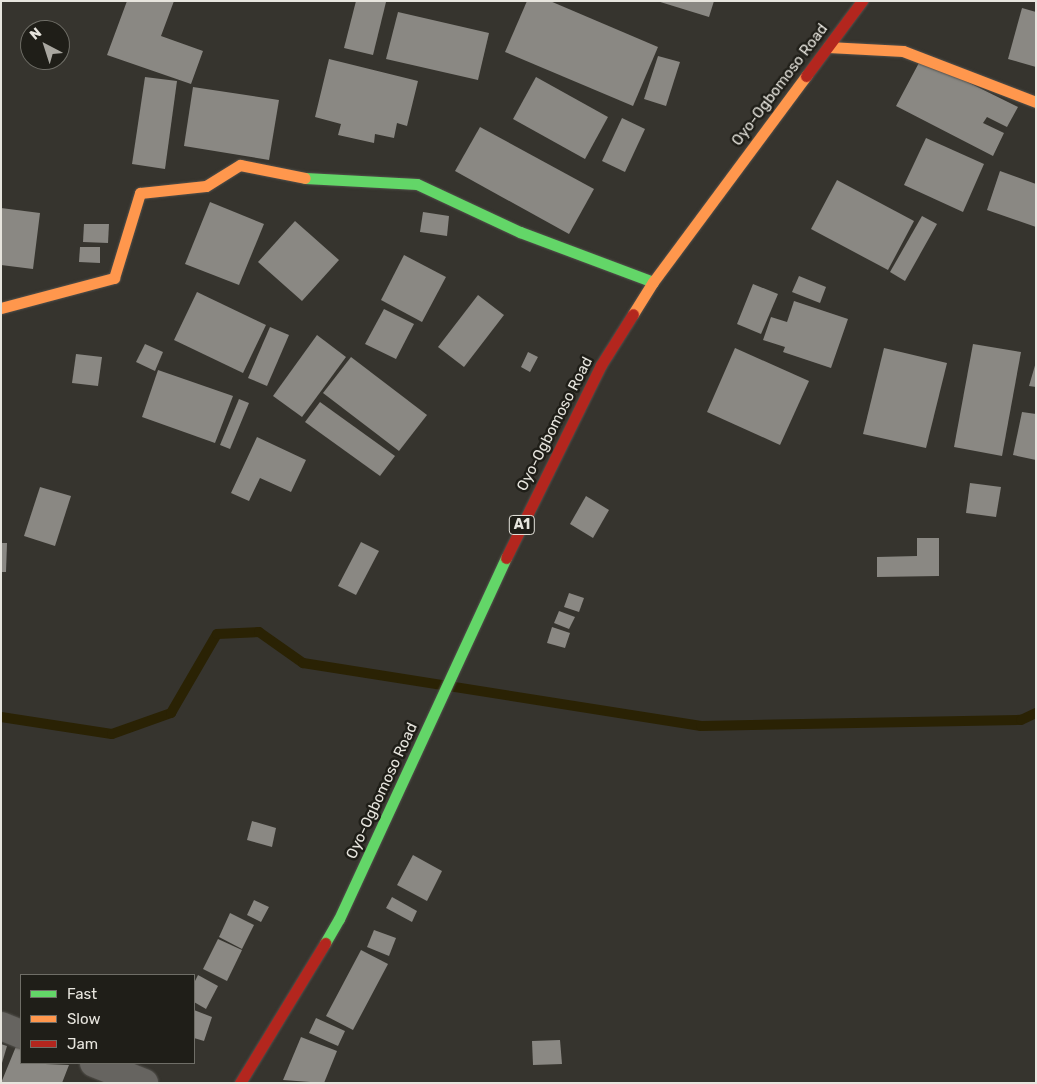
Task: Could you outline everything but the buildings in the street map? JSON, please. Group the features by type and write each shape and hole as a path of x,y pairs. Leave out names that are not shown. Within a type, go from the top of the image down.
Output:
{"main road":[{"name":"Oyo-Ogbomoso Road","path":"240,1083 339,919 548,471 601,365 653,282 862,1"},
{"path":"828,46 903,51 1036,102"},
{"path":"1,308 82,290 114,278 140,193 206,186 240,165 296,178 417,184 520,232 653,282"}],"street":[{"path":"1,1026 20,1034"},
{"path":"96,1064 144,1083"}],"waterway":[{"path":"1,717 112,734 171,713 217,634 259,632 303,663 701,726 1021,720 1036,713"}],"traffic: fast":[{"path":"305,178 417,184 520,232 653,282"},
{"path":"325,943 339,919 506,558"}],"traffic: slow":[{"path":"828,47 903,51 1036,102"},
{"path":"633,314 653,282 806,76"},
{"path":"1,308 114,278 140,193 206,186 240,165 305,178"}],"traffic: jam":[{"path":"806,76 862,1"},
{"path":"506,558 601,365 633,314"},
{"path":"240,1083 325,943"}]}
